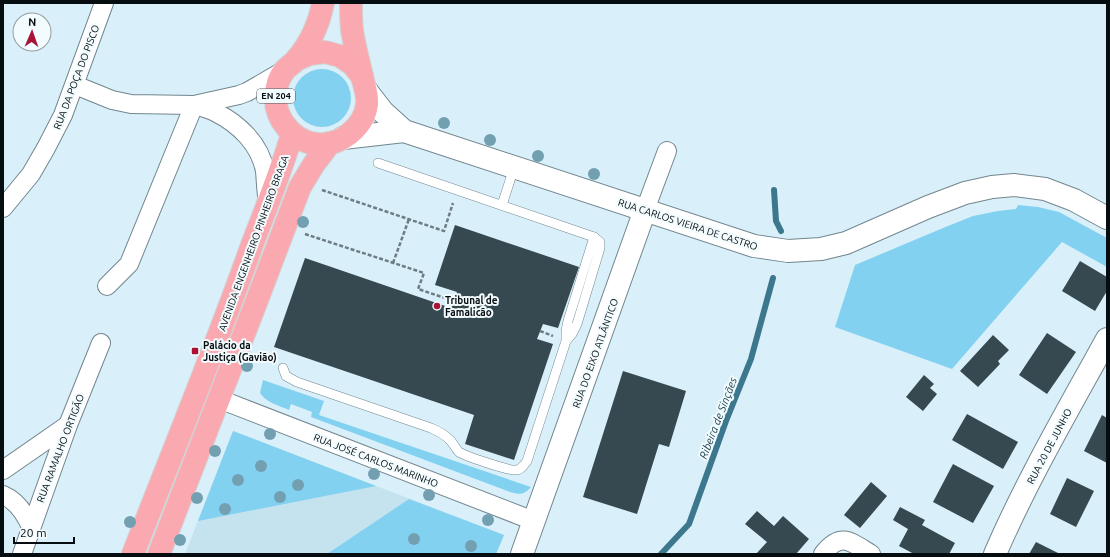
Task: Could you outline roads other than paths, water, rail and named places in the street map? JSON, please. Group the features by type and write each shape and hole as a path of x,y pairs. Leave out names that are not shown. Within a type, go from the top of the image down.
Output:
{"main road":[{"name":"EN 204","path":"292,134 284,124 277,111 275,97 278,83 290,65 308,44 321,14 323,3"},
{"path":"159,554 300,187 314,164 337,141 354,130 362,118 367,105 364,83 352,31 351,3"},
{"path":"290,65 310,54 325,52 340,56 352,64 364,83"},
{"path":"292,134 317,144 337,141"},
{"name":"AVENIDA ENGENHEIRO PINHEIRO BRAGA","path":"133,554 237,287 285,158 292,134"}],"street":[{"name":"RUA DA POÇA DO PISCO","path":"3,208 31,174 63,114 75,85 104,3"},
{"path":"75,85 112,100 131,104 194,105 240,95 255,88 290,65"},
{"name":"RUA CARLOS VIEIRA DE CASTRO","path":"364,83 383,112 404,132 754,246 788,251 821,249 846,244 928,207 965,193 1000,186 1014,185 1045,189 1074,200 1107,218"},
{"path":"194,105 214,112 237,126 253,142 261,158 268,202"},
{"path":"108,286 129,264 194,105"},
{"name":"RUA CARLOS VIEIRA DE CASTRO","path":"337,141 404,132"},
{"name":"RUA DO EIXO ATLÂNTICO","path":"522,554 667,151"},
{"name":"RUA 20 DE JUNHO","path":"994,554 1051,441 1107,339"},
{"name":"RUA RAMALHO ORTIGÃO","path":"22,554 68,425 102,343"},
{"name":"RUA JOSÉ CARLOS MARINHO","path":"219,400 534,521"},
{"path":"3,470 68,425"},
{"path":"3,495 10,498 25,513 31,527"},
{"path":"823,554 834,542 845,540 852,542 871,554"}],"lane":[{"path":"283,368 286,376 297,382 442,433 460,452 468,456 508,469 516,470 521,468 527,461 566,341 572,334 577,324 600,248 600,242 594,237 378,163"},
{"path":"502,205 514,168"}],"waterway":[{"name":"Ribeira de Sinçães","path":"774,190 776,221 781,231"},
{"name":"Ribeira de Sinçães","path":"661,554 689,524 726,421 751,359 773,278"}],"place":[{"name":"Tribunal de Famalicão","path":"437,306"},
{"name":"Palácio da Justiça (Gavião)","path":"195,351"}]}
